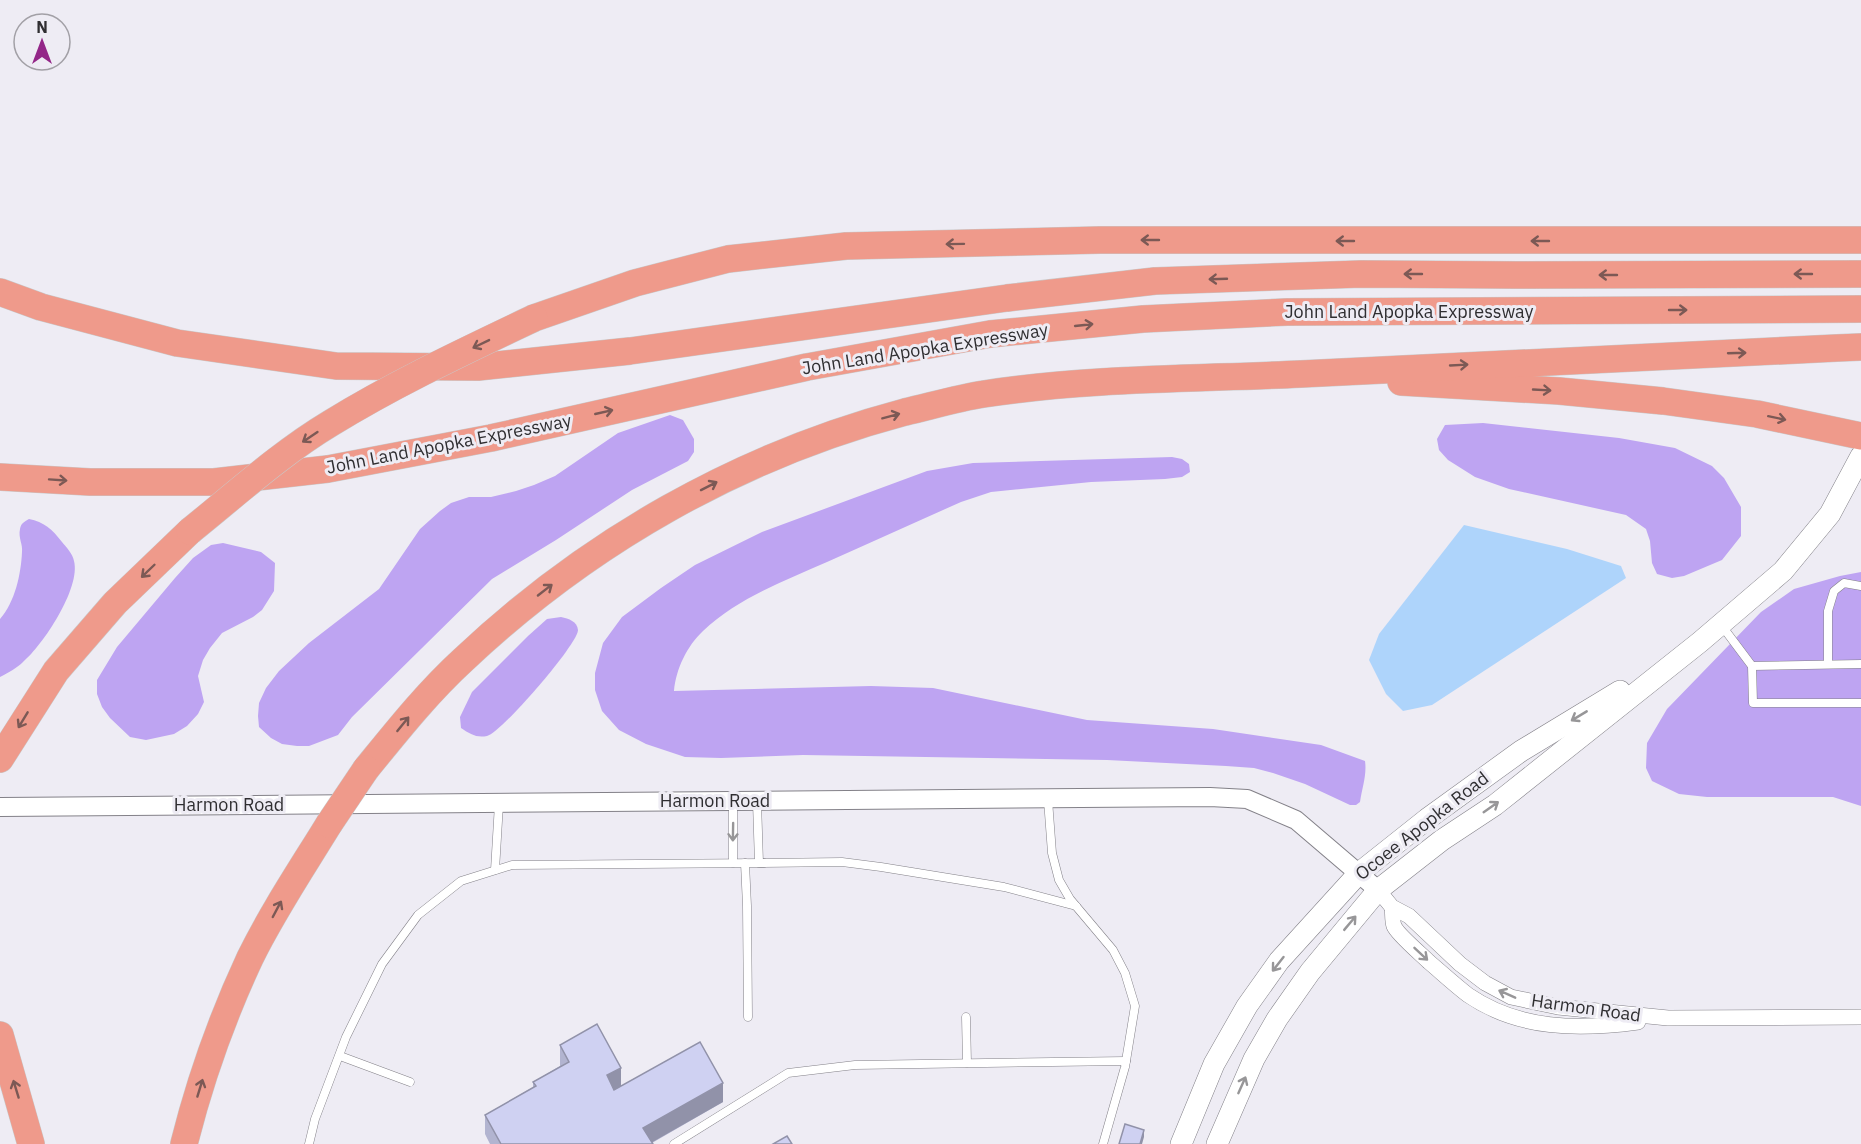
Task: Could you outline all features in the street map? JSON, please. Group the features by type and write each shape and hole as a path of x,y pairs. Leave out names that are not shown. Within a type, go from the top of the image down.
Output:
{"highway":[{"path":"2,755 56,671 115,603 190,531 298,445 331,423 411,378 534,318 635,283 728,259 846,246 1100,240 1861,240"},
{"name":"John Land Apopka Expressway","path":"0,292 41,308 177,343 336,366 478,367 630,351 1006,298 1155,281 1361,274 1861,273"},
{"name":"John Land Apopka Expressway","path":"0,477 90,482 214,482 328,469 491,438 807,367 990,334 1143,319 1287,312 1860,309"},
{"path":"184,1144 209,1058 251,957 281,901 329,824 366,769 410,715 454,669 542,592 614,539 732,475 819,439 874,420 982,394 1040,387 1487,363 1856,348"},
{"path":"1295,374 1559,391 1664,401 1757,414 1861,436"},
{"path":"0,1035 31,1144"}],"main road":[{"name":"Ocoee Apopka Road","path":"1217,1144 1254,1059 1277,1019 1310,972 1378,890 1442,840 1495,805 1721,625 1783,571 1830,514 1861,456"},
{"name":"Ocoee Apopka Road","path":"1181,1144 1214,1064 1247,1006 1279,961 1359,873 1427,819 1521,752 1700,642"}],"street":[{"name":"Harmon Road","path":"0,807 1048,798 1210,797 1247,799 1296,820 1378,890 1392,907 1409,916 1468,971 1511,997 1558,1007 1668,1018 1861,1017"}],"lane":[{"path":"1828,664 1828,610 1834,591 1844,583 1861,586"},
{"path":"1721,625 1752,666 1753,703 1861,703"},
{"path":"1752,666 1861,664"},
{"path":"1048,798 1052,853 1059,880 1076,906 1113,951 1125,974 1135,1006 1126,1061 1103,1144"},
{"path":"733,863 734,801"},
{"path":"757,801 761,863"},
{"path":"495,870 499,803"},
{"path":"309,1144 315,1119 346,1037 382,964 418,915 461,881 495,870 512,865 842,862 1004,887 1076,906"},
{"path":"745,863 748,1017"},
{"path":"966,1017 967,1063"},
{"path":"340,1056 410,1082"},
{"path":"674,1144 788,1073 855,1065 1126,1061"}],"shaded area":[{"path":"670,415 683,420 694,439 694,452 688,461 632,490 492,579 352,717 338,735 309,746 297,746 282,744 259,727 259,703 266,688 279,671 309,643 379,589 420,529 440,511 451,503 469,497 491,497 534,485 555,476 618,433"},
{"path":"1483,423 1619,438 1675,448 1712,466 1724,478 1741,507 1741,536 1722,560 1684,576 1672,578 1657,574 1652,563 1650,541 1646,529 1626,515 1509,489 1475,477 1448,460 1439,450 1437,439 1445,425"},
{"path":"1172,457 1182,459 1189,464 1190,472 1182,477 1165,479 1091,482 991,492 961,502 778,583 731,609 703,631 683,658 674,691 871,686 933,688 1087,720 1213,729 1321,745 1365,761 1365,776 1360,802 1356,805 1350,805 1305,784 1254,768 1107,760 803,755 685,757 646,744 619,730 602,711 595,690 595,673 603,643 622,617 695,565 762,532 927,471 973,463"},
{"path":"29,519 43,524 58,537 72,556 75,572 66,600 50,630 21,664 0,677 0,619 10,604 16,587 22,552 20,529 22,524"},
{"path":"223,543 261,552 275,563 274,591 262,610 222,633 210,648 198,676 204,702 198,714 187,726 174,734 146,740 130,737 102,707 97,694 97,680 117,647 193,558 211,545"},
{"path":"1861,572 1861,806 1833,797 1707,797 1679,794 1652,781 1646,768 1647,743 1667,709 1761,612 1794,589"},
{"path":"561,617 576,624 578,630 575,638 553,669 522,705 487,736 473,735 461,728 460,717 472,692 547,619"}],"water":[{"path":"1464,525 1567,549 1621,566 1626,578 1432,705 1403,711 1386,694 1369,660 1379,634"}],"building":[{"path":"597,1024 621,1068 607,1075 614,1090 700,1042 723,1083 643,1128 653,1144 501,1144 485,1115 536,1086 533,1082 569,1062 560,1045"},
{"path":"1125,1124 1144,1130 1140,1144 1119,1144"},
{"path":"787,1136 792,1144 773,1144"}]}
